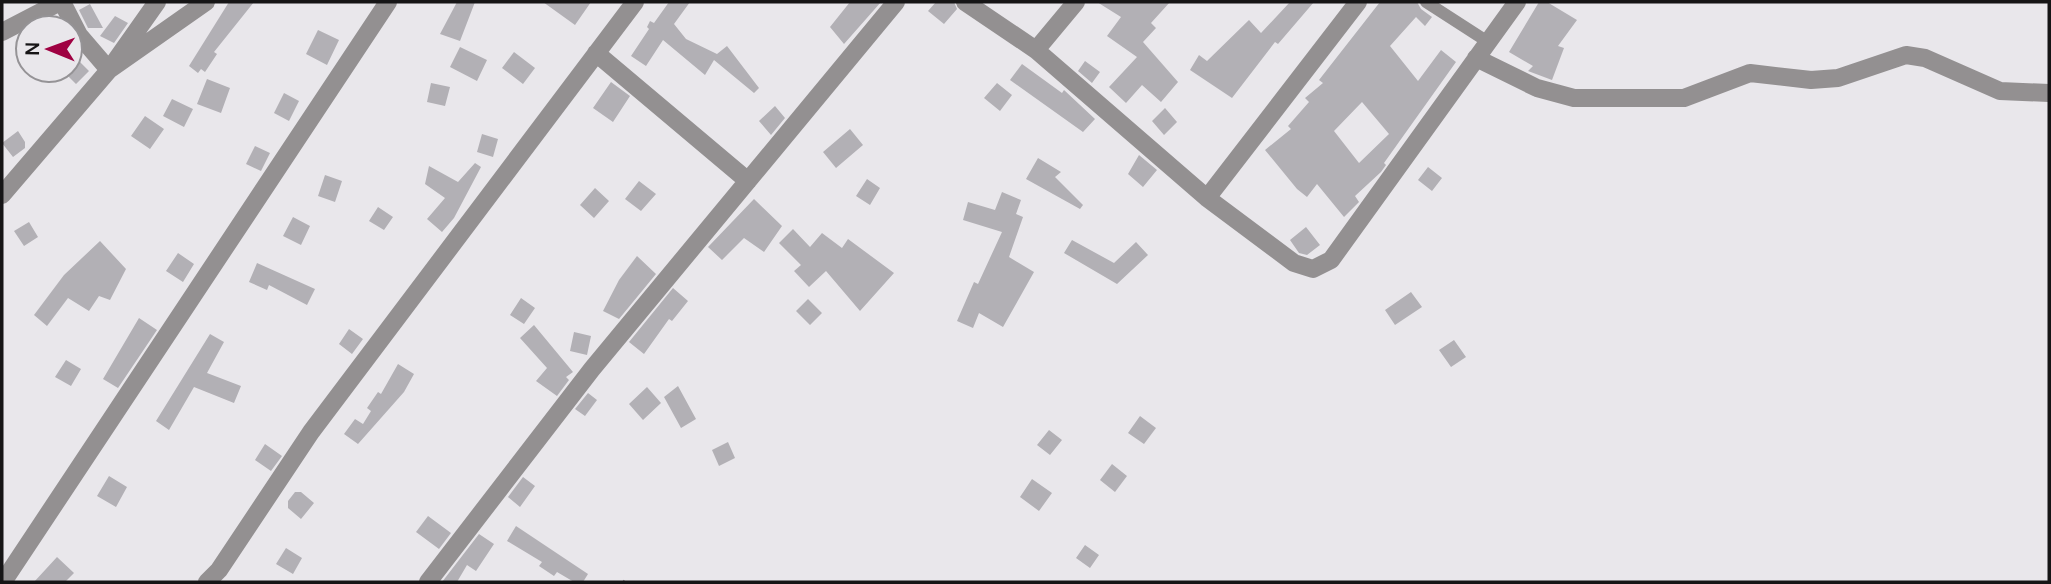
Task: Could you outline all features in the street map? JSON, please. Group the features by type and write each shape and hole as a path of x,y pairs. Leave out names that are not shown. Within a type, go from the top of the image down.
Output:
{"street":[{"path":"2,32 61,2 79,35 109,70"},
{"path":"2,195 109,70 157,2"},
{"path":"109,70 206,2"},
{"path":"3,582 388,2"},
{"path":"206,582 219,570 311,432 635,2"},
{"path":"428,582 593,369 896,2"},
{"path":"965,2 1035,50 1208,198 1294,263 1313,269 1331,260 1517,2"},
{"path":"1035,50 1076,2"},
{"path":"1208,198 1358,2"},
{"path":"596,53 748,181"},
{"path":"1476,58 1536,88 1574,98 1685,98 1750,73 1811,80 1838,78 1906,55 1925,58 2000,91 2049,93"}],"lane":[{"path":"1426,2 1488,42"}],"building":[{"path":"229,2 254,2 214,52 217,54 205,72 201,69 198,73 189,66"},
{"path":"457,2 475,2 460,41 440,34"},
{"path":"543,2 591,2 575,25"},
{"path":"669,2 690,2 674,24 686,39 717,54 727,46 759,88 754,93 714,60 705,75 663,40 646,66 631,56 649,29 647,27 650,21 654,23"},
{"path":"850,2 881,2 844,44 830,27"},
{"path":"936,2 954,2 957,9 944,24 928,11"},
{"path":"1097,2 1170,2 1151,23 1156,28 1143,42 1178,82 1161,102 1142,85 1126,103 1109,87 1137,57 1107,36 1121,17"},
{"path":"1290,2 1314,2 1278,44 1275,42 1232,98 1190,70 1199,55 1207,61 1249,20 1261,33"},
{"path":"1380,2 1417,2 1421,9 1432,17 1425,26 1416,17 1390,46 1418,81 1441,50 1456,62 1384,163 1386,165 1381,172 1355,196 1359,202 1344,217 1317,184 1307,197 1297,189 1265,150 1291,129 1288,126 1309,102 1305,98 1323,83 1319,80","holes":["1362,102 1389,134 1359,163 1334,131"]},
{"path":"1539,2 1547,2 1577,20 1558,46 1564,48 1552,80 1528,71 1533,66 1509,52"},
{"path":"90,4 103,28 88,28 84,14 79,10"},
{"path":"115,16 128,23 114,43 100,36"},
{"path":"318,30 339,40 327,65 306,54"},
{"path":"460,47 487,60 477,81 450,67"},
{"path":"514,52 535,68 523,84 502,68"},
{"path":"1085,61 1100,72 1092,83 1078,71"},
{"path":"1022,64 1062,93 1064,90 1095,119 1083,132 1010,80"},
{"path":"207,79 230,88 221,113 197,104"},
{"path":"611,82 630,96 613,122 593,108"},
{"path":"431,83 450,87 445,106 427,102"},
{"path":"997,83 1012,95 1000,111 984,98"},
{"path":"284,93 299,101 289,121 274,113"},
{"path":"172,99 193,109 184,127 163,116"},
{"path":"775,106 785,118 771,135 759,121"},
{"path":"1165,108 1177,122 1164,135 1152,121"},
{"path":"145,116 164,129 150,149 131,136"},
{"path":"850,129 863,145 836,168 823,152"},
{"path":"18,131 25,142 25,148 13,157 2,143"},
{"path":"482,134 498,139 493,157 477,152"},
{"path":"255,146 270,153 261,171 246,164"},
{"path":"1139,155 1157,170 1143,187 1128,174"},
{"path":"1038,158 1061,172 1055,177 1083,205 1080,209 1026,179"},
{"path":"475,163 481,167 454,218 442,232 427,219 445,198 425,184 429,166 458,182"},
{"path":"1428,167 1442,178 1432,191 1418,180"},
{"path":"325,175 342,181 335,202 318,196"},
{"path":"867,179 880,188 870,205 856,196"},
{"path":"639,181 656,194 641,211 625,199"},
{"path":"595,188 609,201 594,218 580,205"},
{"path":"1002,192 1021,200 1016,214 1023,217 1009,257 1034,272 1003,327 979,313 973,328 957,321 974,282 978,284 1002,232 963,220 968,202 995,210"},
{"path":"754,199 782,226 764,252 744,238 722,260 708,247"},
{"path":"378,207 393,217 384,230 369,221"},
{"path":"293,217 310,226 301,245 283,236"},
{"path":"29,222 38,237 24,246 14,231"},
{"path":"1306,227 1320,245 1307,255 1299,253 1290,240"},
{"path":"793,229 810,247 822,233 842,248 848,239 894,273 860,311 826,271 809,287 794,271 801,265 779,243"},
{"path":"1072,240 1114,263 1136,242 1148,255 1117,284 1064,253"},
{"path":"100,241 126,269 110,300 99,296 89,311 68,298 47,326 34,315 64,275"},
{"path":"178,253 194,264 183,282 166,271"},
{"path":"637,256 656,274 619,319 603,311 619,280"},
{"path":"257,263 315,289 307,305 269,285 267,290 249,282"},
{"path":"673,288 688,301 672,321 669,319 644,354 629,342"},
{"path":"1411,292 1422,307 1395,325 1385,310"},
{"path":"521,298 535,308 524,324 510,315"},
{"path":"808,299 822,313 810,325 796,311"},
{"path":"139,318 157,330 118,388 103,379"},
{"path":"534,325 573,372 566,377 569,380 557,396 536,381 547,368 520,338"},
{"path":"349,329 363,339 352,354 339,344"},
{"path":"574,332 591,336 587,355 570,351"},
{"path":"210,334 224,342 207,373 241,386 234,403 194,387 169,430 156,421"},
{"path":"1454,340 1466,357 1451,367 1439,350"},
{"path":"66,360 81,369 71,386 55,377"},
{"path":"398,364 414,374 404,392 358,444 344,434 355,419 363,424 371,411 367,408 378,392 381,394"},
{"path":"678,386 696,419 681,428 664,397"},
{"path":"647,387 661,403 643,420 629,404"},
{"path":"588,393 597,400 585,416 575,409"},
{"path":"1140,416 1156,428 1144,444 1128,433"},
{"path":"1049,430 1062,440 1050,455 1037,445"},
{"path":"728,442 735,458 719,466 712,450"},
{"path":"265,444 282,456 271,471 255,460"},
{"path":"1112,464 1127,476 1115,492 1100,480"},
{"path":"109,476 127,487 116,507 97,496"},
{"path":"523,477 535,486 520,507 508,497"},
{"path":"1032,479 1052,493 1039,511 1020,497"},
{"path":"295,492 301,492 314,503 301,519 288,508 288,501"},
{"path":"428,516 451,533 439,549 416,532"},
{"path":"516,526 588,574 583,582 574,582 557,572 554,576 539,566 542,562 507,541"},
{"path":"479,534 494,544 476,571 467,565 457,582 442,582"},
{"path":"1085,545 1099,555 1090,568 1076,558"},
{"path":"286,548 302,558 293,574 276,564"},
{"path":"57,557 74,573 65,582 34,582"}]}
